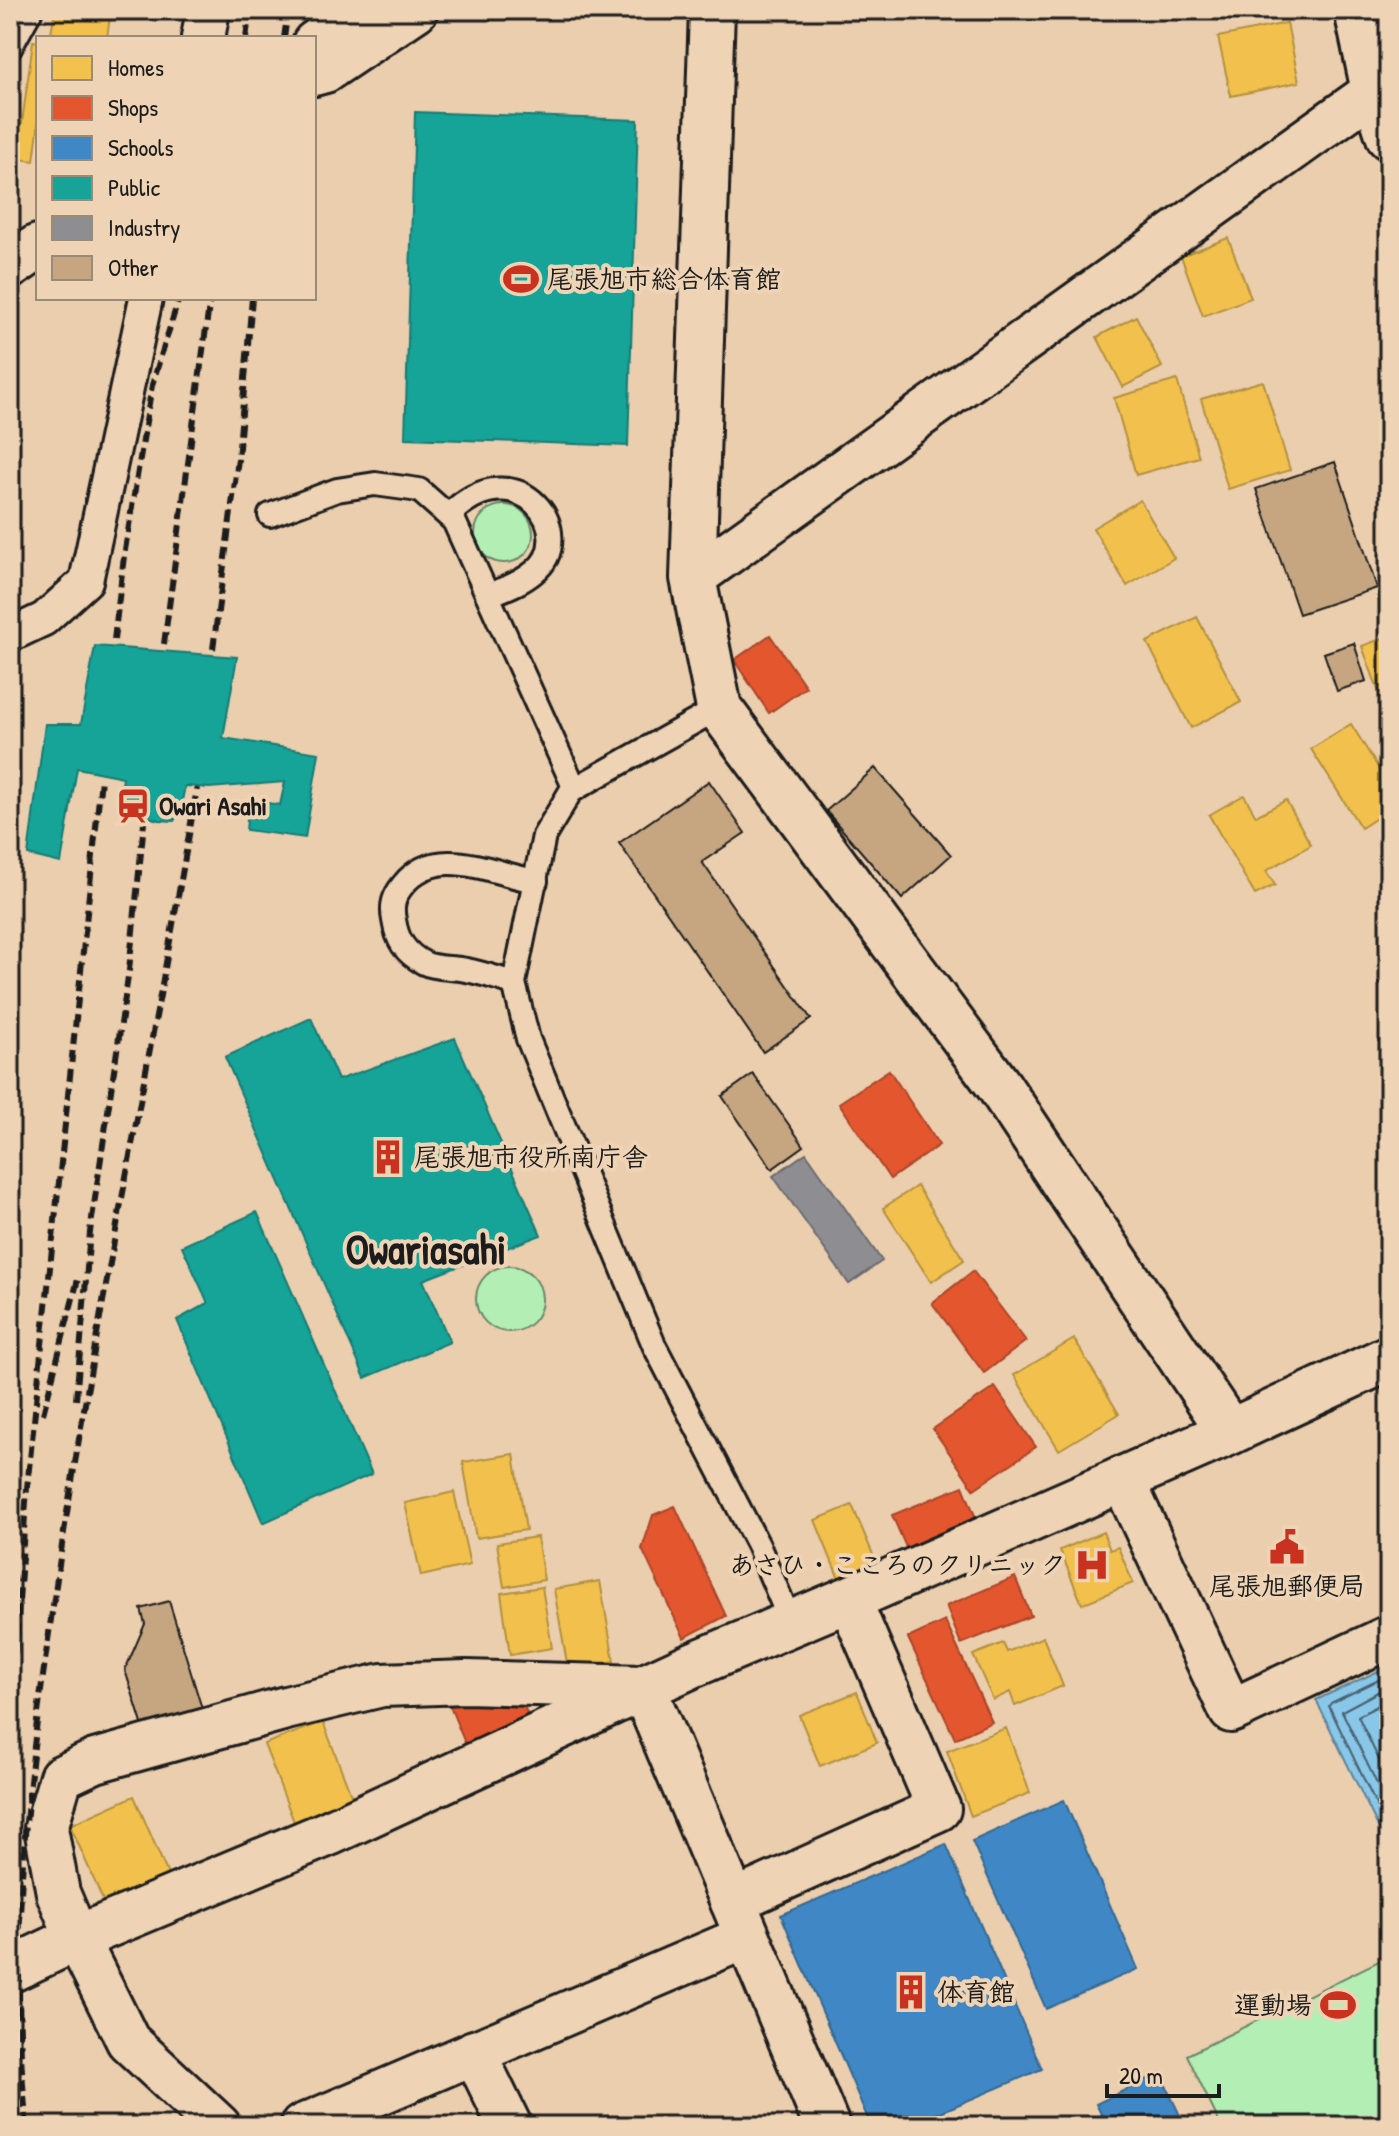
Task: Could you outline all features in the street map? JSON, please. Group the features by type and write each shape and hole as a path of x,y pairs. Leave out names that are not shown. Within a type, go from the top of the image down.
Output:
{"street":[{"path":"203,36 208,10"},
{"path":"316,73 325,71 416,10"},
{"path":"712,10 693,578 719,708 999,1086 1230,1432"},
{"path":"1357,10 1374,91 1389,137"},
{"path":"693,578 1374,91"},
{"path":"10,266 36,248"},
{"path":"10,635 44,619 86,581 146,300"},
{"path":"10,1970 77,1938 329,1833 643,1687 1230,1432 1389,1358"},
{"path":"1122,1478 1231,1711 1389,1637"},
{"path":"302,2126 474,2052 739,1920 939,1809 849,1599"},
{"path":"219,2126 128,2041 77,1938 58,1893 46,1828 61,1777 95,1761 382,1685 466,1682 643,1687"},
{"path":"643,1687 827,2126"},
{"path":"474,2052 510,2126"}],"lane":[{"path":"10,48 31,10"},
{"path":"270,515 337,490 375,484 419,490 449,515 489,595 575,789"},
{"path":"449,515 480,492 504,489 528,496 544,512 550,537 545,559 536,571 489,595"},
{"path":"719,708 571,791 544,836 514,983 528,1039 654,1345 758,1545 791,1623"},
{"path":"514,983 466,970 427,965 408,953 397,936 392,912 394,896 410,876 445,861 536,881"}],"green space":[{"path":"504,505 525,513 533,534 525,555 504,563 483,555 475,534 483,513"},
{"path":"503,1266 515,1266 527,1271 537,1281 542,1299 540,1312 527,1327 515,1332 503,1332 491,1327 481,1317 476,1305 476,1293 481,1281 491,1271"},
{"name":"運動場","path":"1389,1956 1389,2126 1221,2126 1187,2055"}],"water":[{"path":"1389,1666 1389,1839 1385,1841 1316,1700"}],"building: Homes":[{"path":"55,10 111,10 107,36 51,33"},
{"path":"1287,23 1299,82 1231,96 1218,37"},
{"path":"33,41 36,42 34,161 10,158 10,122 22,123"},
{"path":"1228,238 1251,298 1203,316 1181,256"},
{"path":"1136,316 1162,367 1123,387 1097,337"},
{"path":"1177,380 1199,457 1136,475 1114,398"},
{"path":"1263,381 1290,470 1228,489 1201,399"},
{"path":"1140,500 1174,558 1127,586 1093,528"},
{"path":"1197,617 1241,702 1191,728 1147,642"},
{"path":"1389,636 1389,720 1362,646"},
{"path":"1351,724 1389,785 1389,810 1361,828 1311,749"},
{"path":"1244,795 1256,816 1286,800 1311,845 1266,871 1275,885 1255,895 1209,815"},
{"path":"917,1186 964,1260 931,1282 883,1208"},
{"path":"1074,1339 1119,1414 1059,1450 1014,1375"},
{"path":"514,1454 526,1530 476,1538 463,1462"},
{"path":"454,1492 470,1565 421,1576 405,1503"},
{"path":"852,1505 877,1564 839,1579 815,1520"},
{"path":"1103,1532 1110,1550 1118,1547 1133,1583 1082,1604 1060,1550"},
{"path":"537,1537 544,1580 504,1587 497,1543"},
{"path":"600,1581 614,1661 568,1669 554,1589"},
{"path":"542,1587 552,1648 510,1655 501,1593"},
{"path":"1043,1637 1063,1686 1015,1706 1010,1692 993,1700 973,1655 1003,1643 1007,1652"},
{"path":"857,1692 877,1743 820,1766 799,1715"},
{"path":"323,1722 355,1805 296,1827 264,1744"},
{"path":"1006,1728 1030,1793 971,1816 947,1751"},
{"path":"134,1796 169,1877 105,1905 70,1825"}],"building: Shops":[{"path":"770,635 806,687 769,713 734,660"},
{"path":"889,1070 939,1145 890,1179 839,1103"},
{"path":"973,1271 1026,1341 984,1373 932,1303"},
{"path":"995,1387 1036,1447 974,1489 933,1429"},
{"path":"963,1486 978,1523 908,1552 892,1515"},
{"path":"675,1506 726,1616 684,1638 642,1549 653,1515"},
{"path":"1015,1577 1031,1616 961,1644 946,1606"},
{"path":"945,1621 992,1722 955,1739 908,1638"},
{"path":"471,1693 520,1697 532,1725 469,1753 449,1704"}],"building: Schools":[{"path":"1064,1800 1138,1969 1046,2009 972,1841"},
{"name":"体育館","path":"946,1844 1042,2069 908,2126 871,2126 781,1915"},
{"path":"1160,2073 1185,2126 1107,2126 1096,2104"}],"building: Public":[{"name":"尾張旭市総合体育館","path":"415,112 638,120 628,446 405,438"},
{"path":"95,646 237,657 223,738 319,753 305,838 246,830 249,800 280,805 285,782 209,788 185,786 180,811 174,821 159,820 119,810 123,777 77,768 61,863 28,855 45,724 81,724"},
{"name":"尾張旭市役所南庁舎","path":"311,1018 338,1080 455,1038 541,1235 423,1280 450,1342 365,1378 225,1057"},
{"path":"257,1212 372,1474 263,1523 177,1320 208,1303 182,1246"}],"building: Industry":[{"path":"806,1153 882,1261 849,1284 773,1176"}],"building: Other":[{"path":"1335,462 1377,588 1299,614 1256,489"},
{"path":"1354,643 1366,681 1337,691 1324,653"},
{"path":"875,768 951,855 902,899 826,811"},
{"path":"709,781 745,833 702,862 811,1019 763,1052 619,843"},
{"path":"753,1074 804,1146 772,1169 722,1096"},
{"path":"169,1601 203,1712 144,1730 125,1670 145,1624 141,1609"}],"railway":[{"path":"246,36 250,10"},
{"path":"284,36 288,10"},
{"path":"114,640 124,556 152,385 178,300"},
{"path":"164,644 210,300"},
{"path":"213,649 238,459 252,300"},
{"path":"10,1726 27,1488 101,779"},
{"path":"27,2126 21,2057 20,1921 37,1721 88,1385 197,788"},
{"path":"76,1400 90,1232 129,970 144,823"},
{"path":"43,1414 78,1279"}],"place":[{"name":"尾張旭市総合体育館","path":"521,279"},
{"name":"Owari Asahi","path":"133,806"},
{"name":"尾張旭市役所南庁舎","path":"388,1157"},
{"name":"尾張旭郵便局","path":"1287,1547"},
{"name":"あさひ・こころのクリニック","path":"1092,1565"},
{"name":"体育館","path":"911,1992"},
{"name":"運動場","path":"1338,2005"}],"district":[{"name":"Owariasahi","path":"426,1249"}]}
